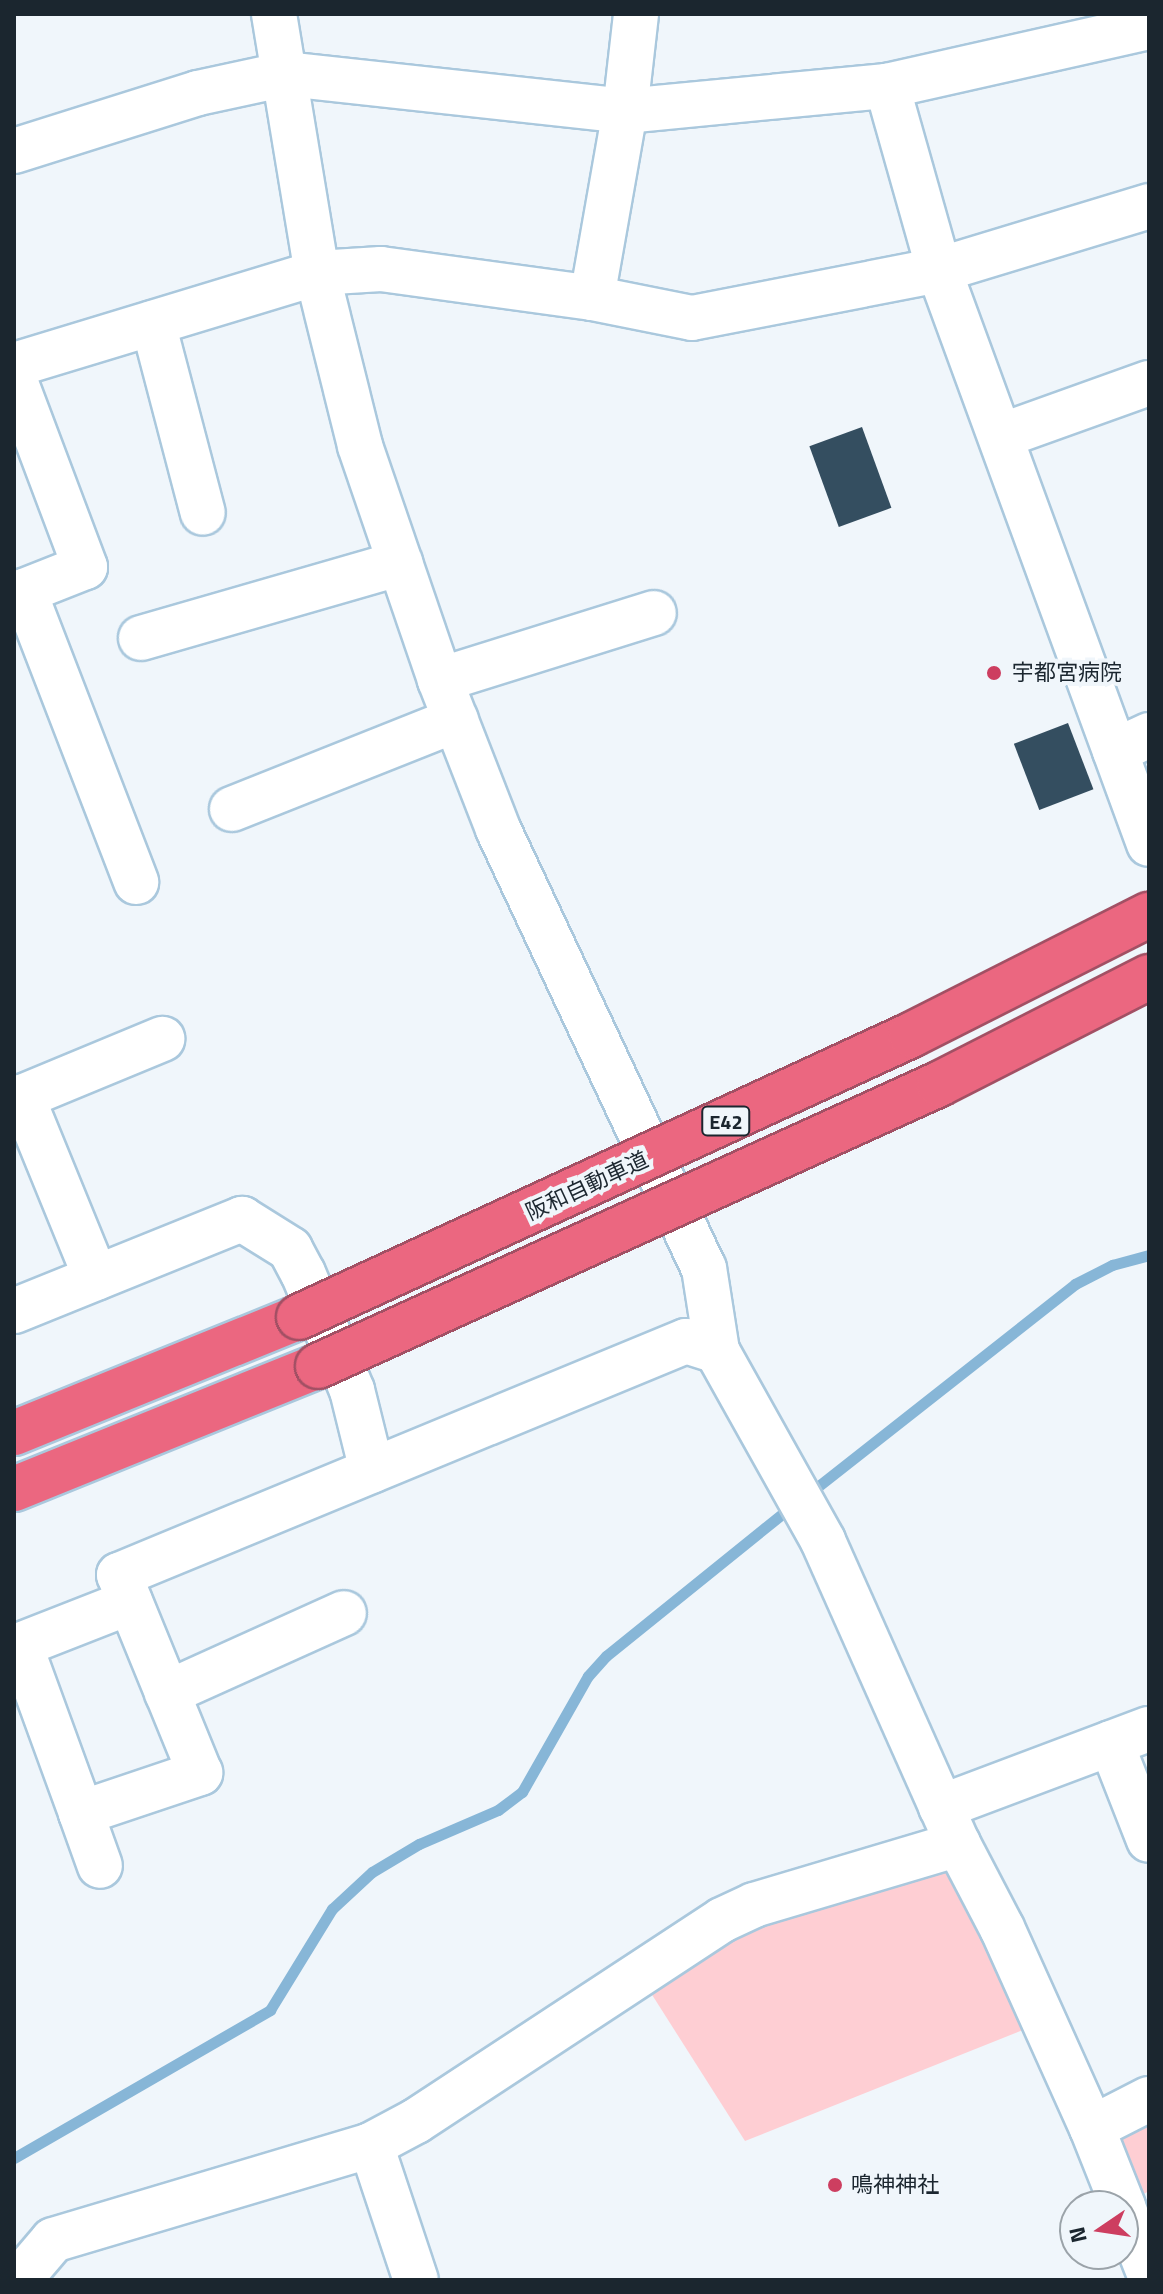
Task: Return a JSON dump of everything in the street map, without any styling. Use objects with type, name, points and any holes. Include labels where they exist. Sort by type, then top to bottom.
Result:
[{"type":"highway","name":"阪和自動車道","points":[[14,1433],[299,1317],[911,1035],[1149,915]]},
{"type":"highway","name":"E42","points":[[14,1489],[318,1366],[939,1084],[1149,977]]},
{"type":"street","points":[[274,14],[317,273],[360,446],[440,680],[498,829],[704,1268],[717,1351],[823,1541],[949,1826],[1002,1928],[1117,2190]]},
{"type":"street","points":[[592,298],[625,111],[636,14]]},
{"type":"street","points":[[14,151],[198,93],[286,74],[625,111],[887,86],[1149,27]]},
{"type":"street","points":[[887,86],[939,270],[1001,436],[1132,743],[1149,844]]},
{"type":"street","points":[[14,365],[317,273],[381,269],[592,298],[692,318],[939,270],[1149,206]]},
{"type":"street","points":[[153,323],[203,513]]},
{"type":"street","points":[[14,378],[85,567],[24,591],[136,882]]},
{"type":"street","points":[[1001,436],[1149,383]]},
{"type":"street","points":[[141,638],[400,563]]},
{"type":"street","points":[[440,680],[654,613]]},
{"type":"street","points":[[232,809],[456,720]]},
{"type":"street","points":[[96,1278],[22,1097],[162,1039]]},
{"type":"street","points":[[14,1311],[242,1219],[290,1249],[352,1390],[372,1471]]},
{"type":"street","points":[[81,1813],[200,1773],[119,1575],[686,1341],[717,1351]]},
{"type":"street","points":[[100,1866],[17,1646],[130,1602]]},
{"type":"street","points":[[167,1693],[344,1613]]},
{"type":"street","points":[[19,2280],[53,2240],[371,2145],[416,2121],[722,1920],[949,1826],[1130,1736],[1149,1840]]},
{"type":"street","points":[[1092,2128],[1149,2099]]},
{"type":"street","points":[[371,2145],[416,2280]]},
{"type":"street","points":[[1139,2247],[1149,2273]]},
{"type":"shaded area","points":[[954,1850],[1038,2024],[745,2141],[642,1979],[735,1919]]},
{"type":"shaded area","points":[[1149,2097],[1149,2191],[1139,2196],[1139,2190],[1124,2190],[1099,2124]]},
{"type":"building","points":[[862,427],[891,508],[839,527],[809,446]]},
{"type":"building","points":[[1068,723],[1093,789],[1039,810],[1014,744]]},
{"type":"waterway","points":[[816,1488],[1075,1284],[1112,1265],[1149,1255]]},
{"type":"waterway","points":[[14,2158],[270,2010],[332,1909],[372,1872],[419,1844],[498,1810],[522,1792],[588,1676],[606,1656],[786,1511]]},
{"type":"place","name":"宇都宮病院","points":[[994,673]]},
{"type":"place","name":"鳴神神社","points":[[835,2185]]}]
